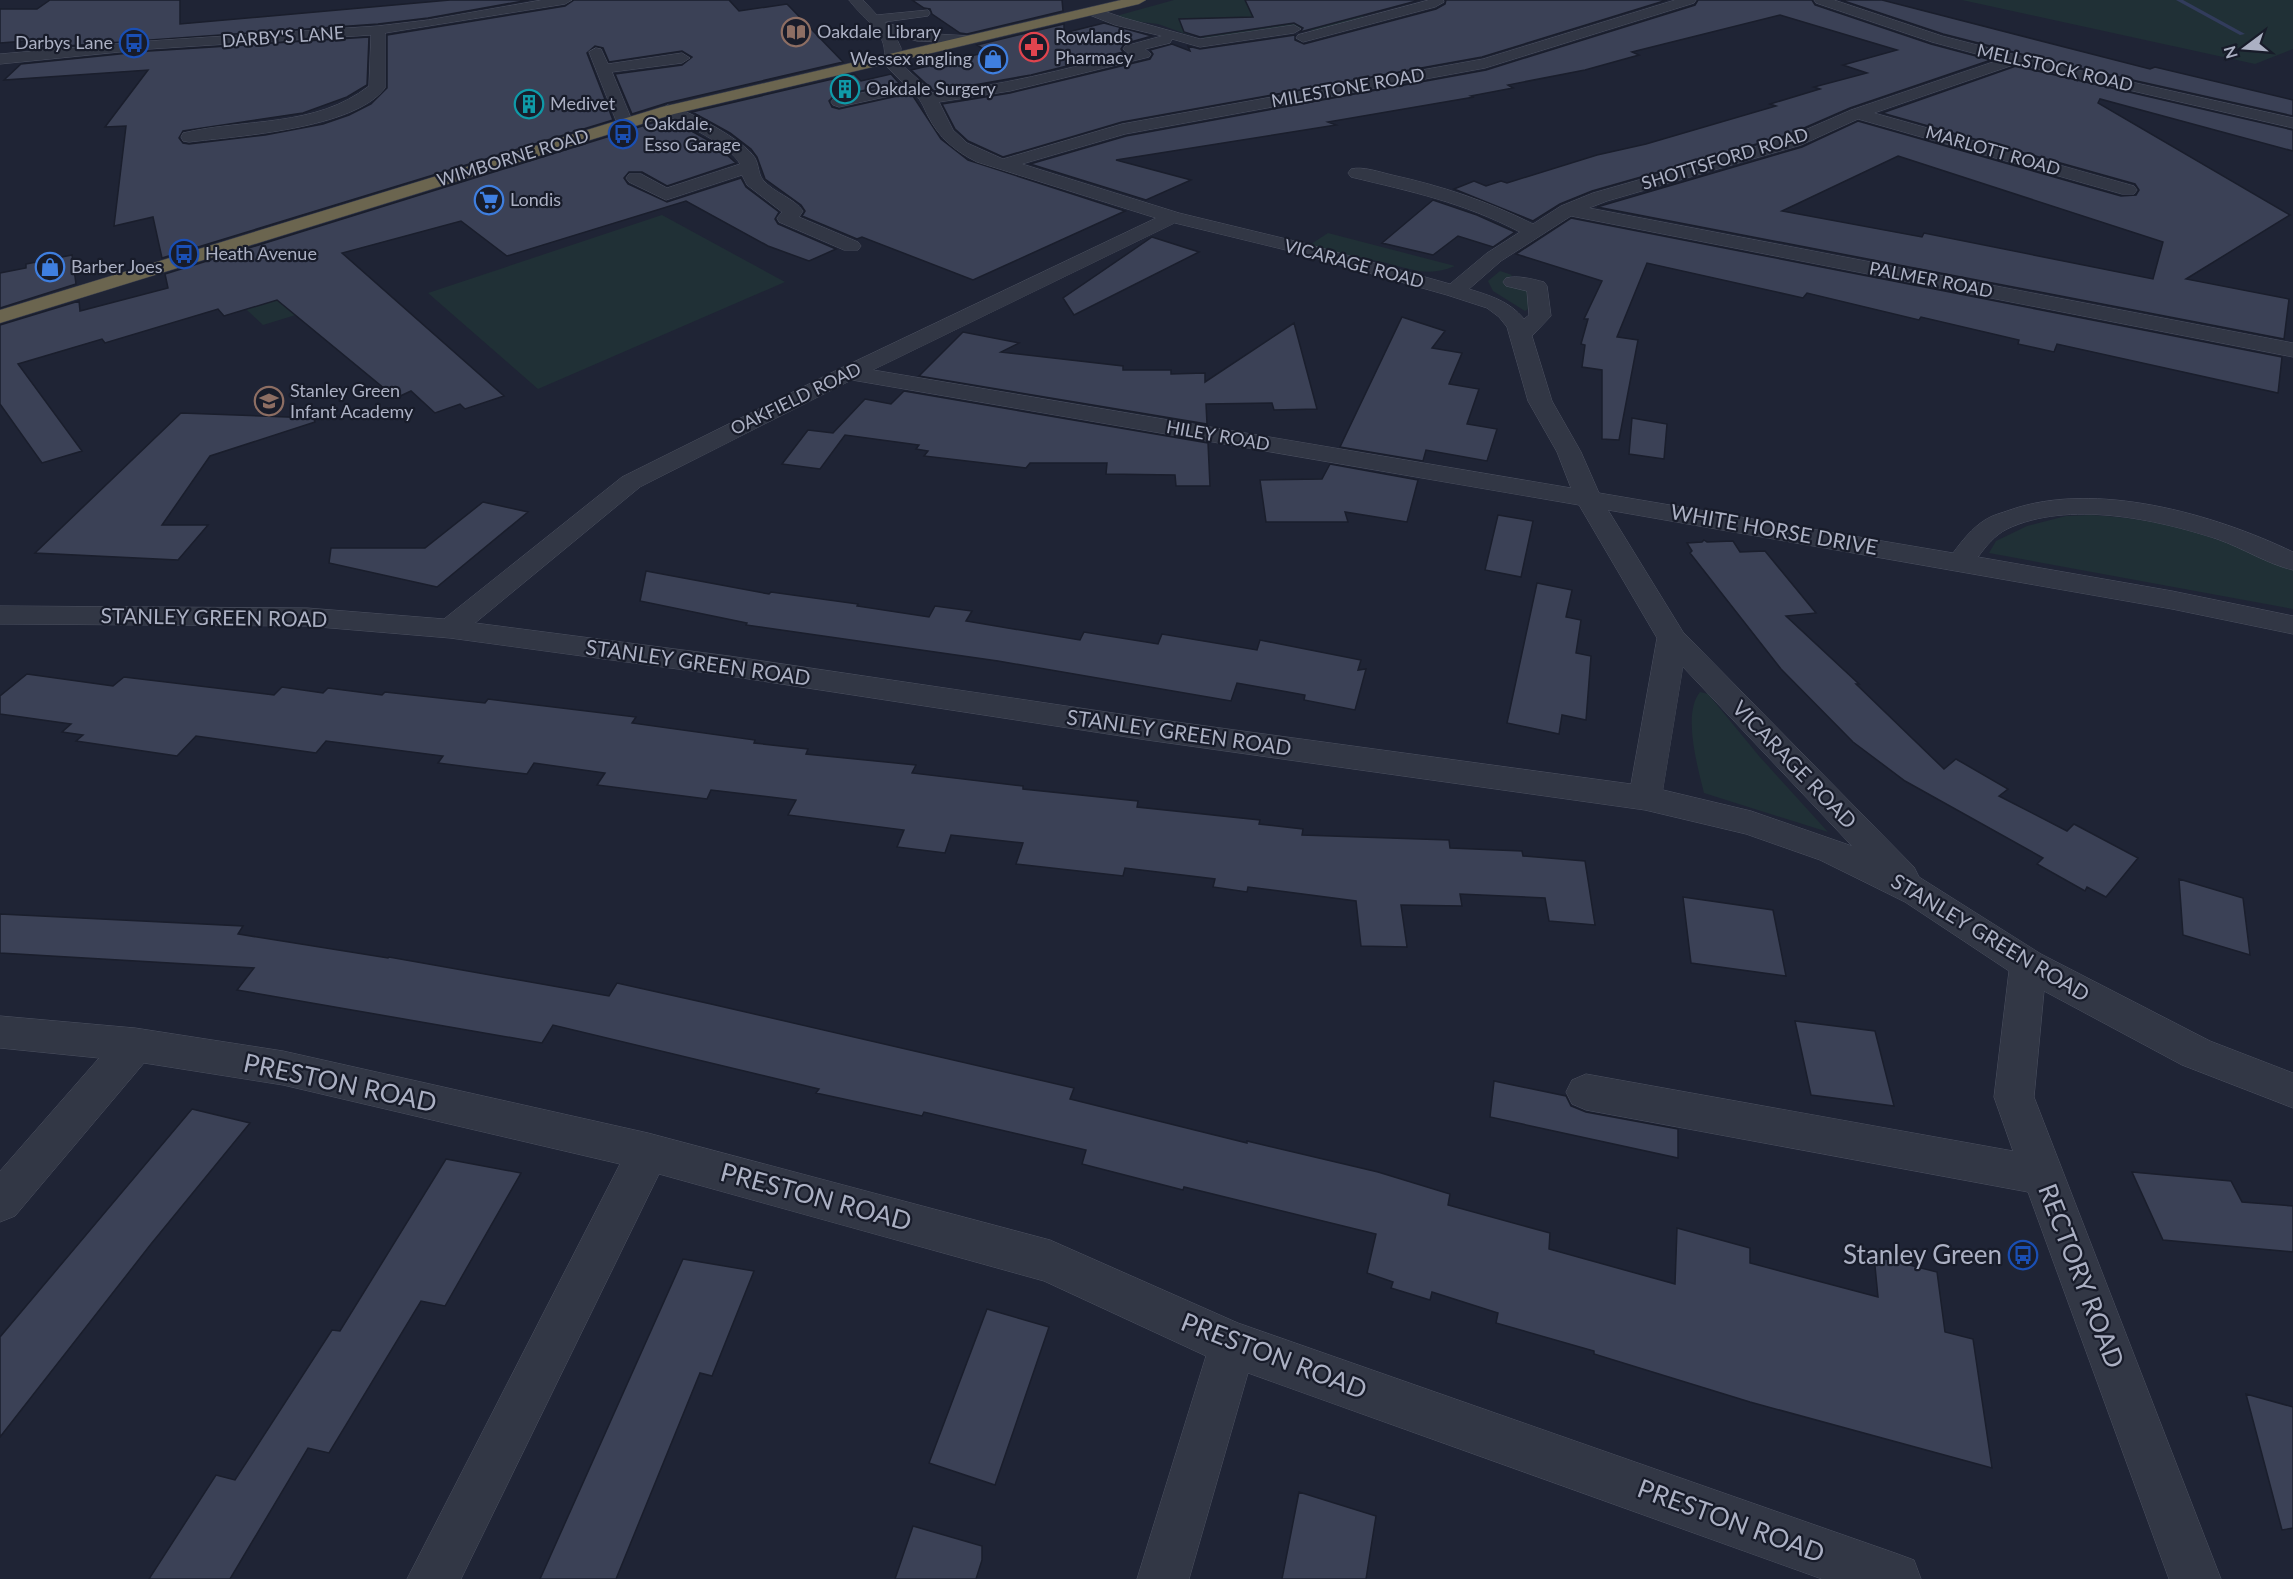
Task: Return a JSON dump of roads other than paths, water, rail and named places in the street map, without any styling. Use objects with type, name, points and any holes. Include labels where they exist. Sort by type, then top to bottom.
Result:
[{"type":"highway","name":"WIMBORNE ROAD","points":[[0,316],[668,110],[1139,0]]},
{"type":"street","name":"DARBY'S LANE","points":[[0,59],[149,45],[378,30],[428,24],[565,0]]},
{"type":"street","points":[[856,0],[878,23],[916,37],[966,39]]},
{"type":"street","points":[[1092,11],[1120,22],[1200,43],[1299,33],[1430,4],[1437,2],[1436,0]]},
{"type":"street","name":"MILESTONE ROAD","points":[[1004,164],[1122,129],[1485,63],[1689,0]]},
{"type":"street","name":"MELLSTOCK ROAD","points":[[1821,0],[1920,34],[2014,60],[2293,123]]},
{"type":"street","points":[[878,23],[923,13]]},
{"type":"street","name":"VICARAGE ROAD","points":[[878,23],[890,38],[894,48],[892,64],[922,92],[946,133],[961,147],[983,159],[1173,217],[1300,248],[1454,291],[1494,304],[1507,312],[1518,326],[1540,401],[1569,453],[1588,498],[1672,638],[1918,892]]},
{"type":"street","points":[[189,137],[306,120],[335,112],[360,101],[377,88],[378,30]]},
{"type":"street","points":[[839,102],[922,92],[963,95],[1144,54],[1130,49],[1165,40]]},
{"type":"street","points":[[596,52],[625,123]]},
{"type":"street","points":[[602,69],[682,58]]},
{"type":"street","name":"SHOTTSFORD ROAD","points":[[1454,291],[1494,257],[1568,210],[1600,197],[1796,141],[1857,113],[2014,60]]},
{"type":"street","points":[[668,110],[706,128],[747,159],[753,181],[777,201],[794,211],[786,218],[851,246]]},
{"type":"street","name":"MARLOTT ROAD","points":[[1857,113],[2128,190]]},
{"type":"street","points":[[634,178],[666,194],[749,167]]},
{"type":"street","points":[[1357,173],[1459,199],[1495,212],[1534,232]]},
{"type":"street","name":"PALMER ROAD","points":[[1568,210],[2293,350]]},
{"type":"street","name":"OAKFIELD ROAD","points":[[450,629],[631,482],[849,373],[1173,217]]},
{"type":"street","points":[[1514,282],[1537,285],[1540,316],[1520,335]]},
{"type":"street","name":"HILEY ROAD","points":[[849,373],[1588,498]]},
{"type":"street","name":"WHITE HORSE DRIVE","points":[[1588,498],[2172,600],[2293,625]]},
{"type":"street","points":[[1960,562],[1988,529],[1999,522],[2050,509],[2086,507],[2133,511],[2189,522],[2241,539],[2293,562]]},
{"type":"street","name":"STANLEY GREEN ROAD","points":[[0,615],[307,618],[450,629],[729,666],[1135,728],[1645,798],[1751,823],[1832,851],[1918,892],[2028,965],[2196,1053],[2293,1091]]},
{"type":"street","points":[[1645,798],[1657,739],[1672,638]]},
{"type":"street","name":"RECTORY ROAD","points":[[2028,965],[2014,1097],[2195,1579]]},
{"type":"street","name":"PRESTON ROAD","points":[[0,1032],[135,1045],[282,1068],[648,1152],[1050,1262],[1233,1344],[1895,1579]]},
{"type":"street","points":[[0,1202],[135,1045]]},
{"type":"street","points":[[1586,1092],[2044,1176]]},
{"type":"street","points":[[433,1579],[648,1152]]},
{"type":"street","points":[[1163,1579],[1233,1344]]},
{"type":"waterway","points":[[2179,0],[2242,34]]},
{"type":"place","name":"Oakdale Library","points":[[796,32]]},
{"type":"place","name":"Darbys Lane","points":[[134,43]]},
{"type":"place","name":"Rowlands Pharmacy","points":[[1034,47]]},
{"type":"place","name":"Wessex angling","points":[[993,59]]},
{"type":"place","name":"Oakdale Surgery","points":[[845,89]]},
{"type":"place","name":"Medivet","points":[[529,104]]},
{"type":"place","name":"Oakdale, Esso Garage","points":[[623,134]]},
{"type":"place","name":"Londis","points":[[489,200]]},
{"type":"place","name":"Heath Avenue","points":[[184,254]]},
{"type":"place","name":"Barber Joes","points":[[50,267]]},
{"type":"place","name":"Stanley Green Infant Academy","points":[[269,401]]},
{"type":"place","name":"Stanley Green","points":[[2023,1255]]}]
